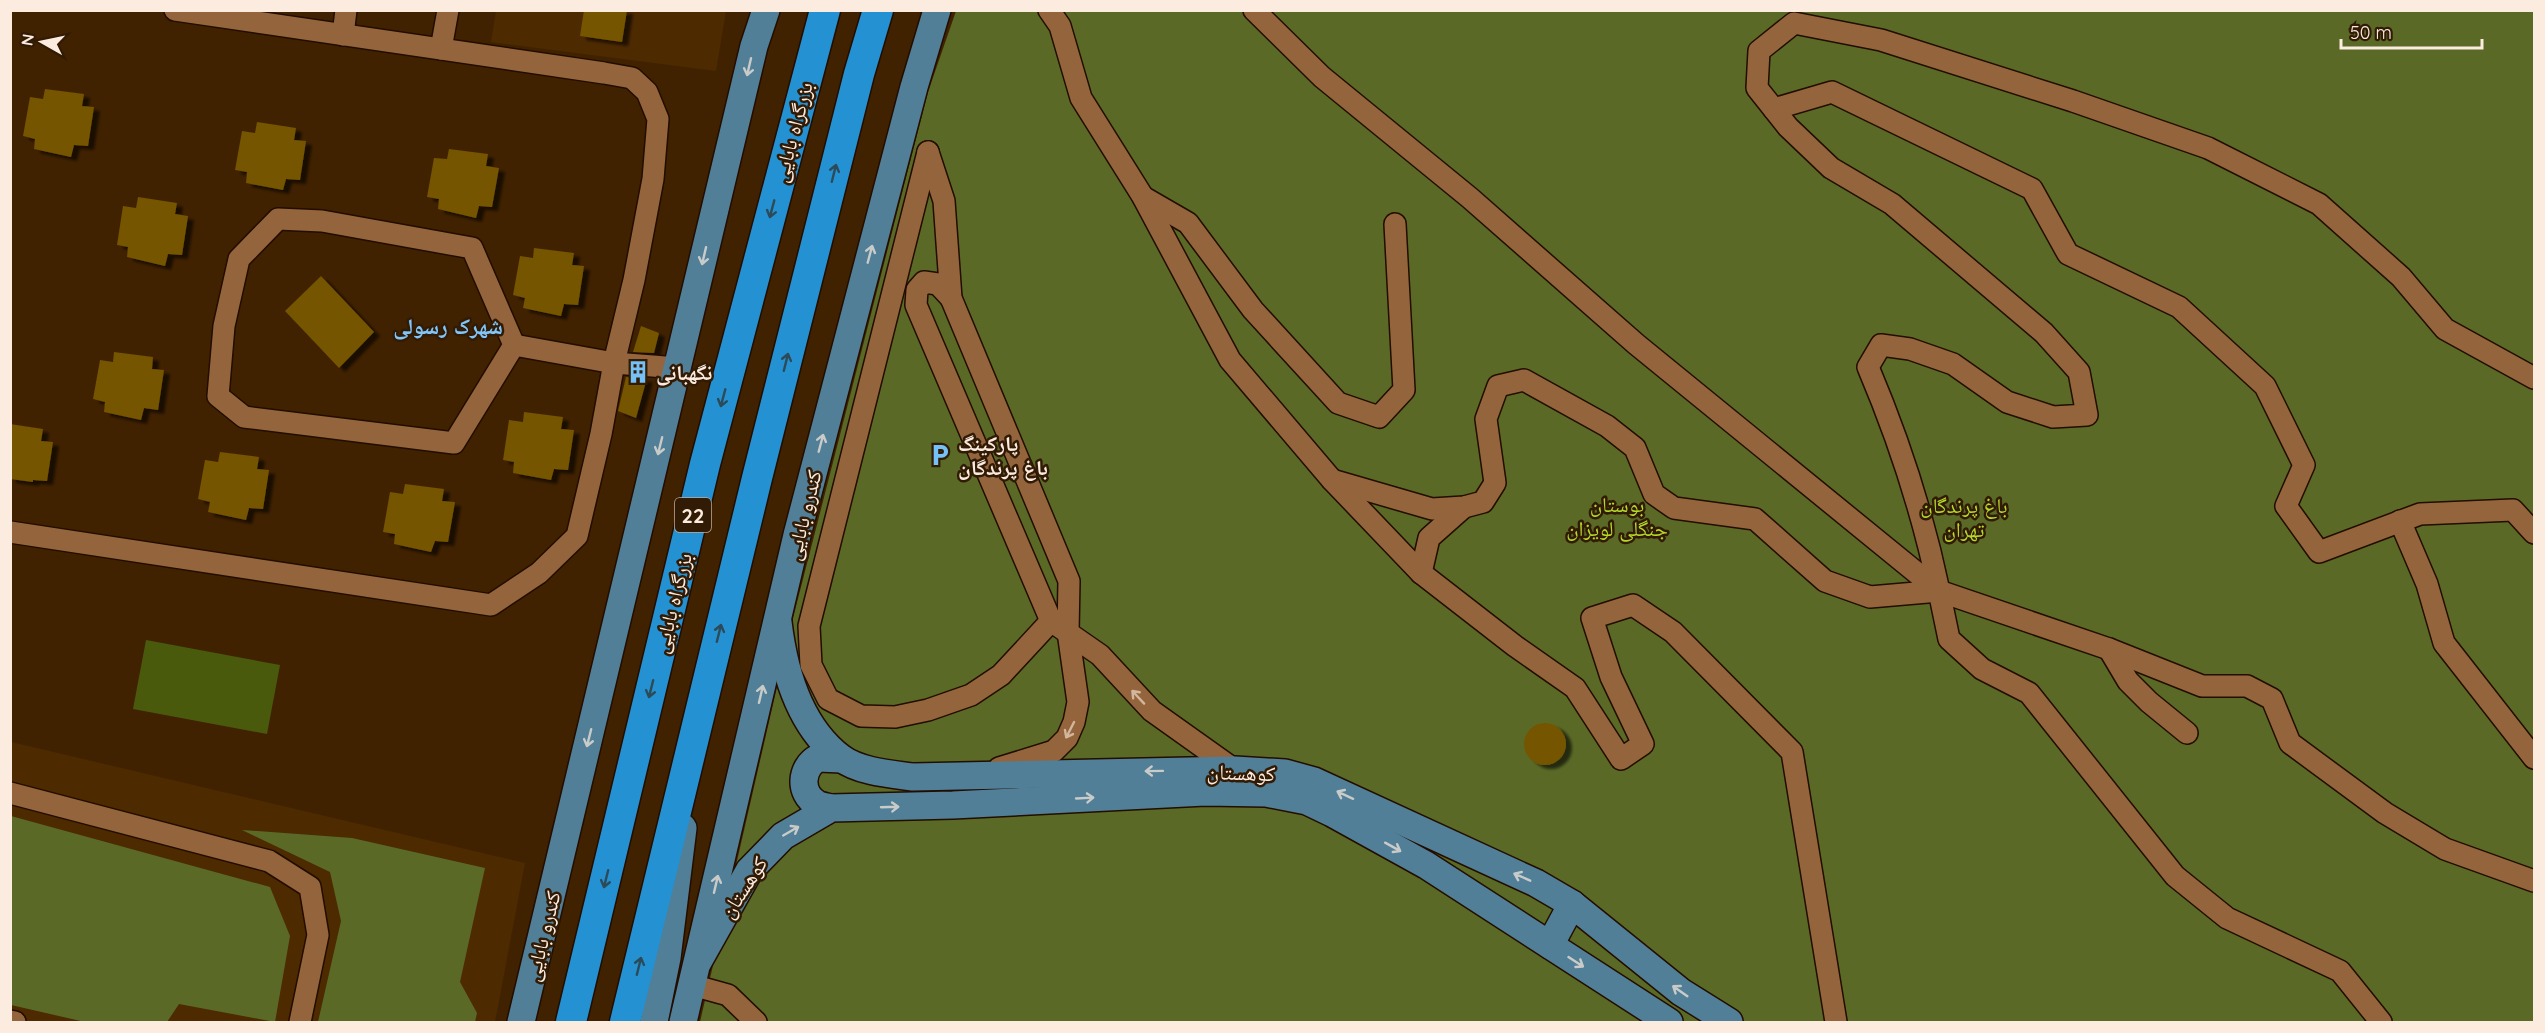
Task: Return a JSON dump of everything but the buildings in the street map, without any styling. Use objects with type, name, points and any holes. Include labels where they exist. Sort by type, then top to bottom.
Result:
[{"type":"highway","name":"بزرگراه بابایی","points":[[571,1023],[705,464],[825,10]]},
{"type":"highway","name":"22","points":[[625,1023],[775,405],[859,74],[878,10]]},
{"type":"main road","name":"کندرو بابایی","points":[[521,1023],[754,46],[766,10]]},
{"type":"main road","name":"کندرو بابایی","points":[[683,1023],[797,535],[914,87],[937,10]]},
{"type":"main road","name":"کوهستان","points":[[778,622],[785,668],[796,699],[816,732],[842,759],[874,771],[913,777],[1235,770],[1285,773],[1314,781],[1536,883],[1572,904],[1681,992],[1729,1023]]},
{"type":"main road","points":[[654,1023],[667,957],[696,728]]},
{"type":"main road","points":[[831,808],[817,804],[811,799],[805,787],[805,774],[807,767],[818,758],[842,759]]},
{"type":"main road","name":"کوهستان","points":[[695,974],[748,871],[783,836],[831,808],[953,805],[1205,792],[1266,793],[1307,801],[1426,866],[1669,1023]]},
{"type":"main road","points":[[1550,945],[1572,904]]},
{"type":"street","points":[[10,532],[491,605],[539,573],[577,536],[634,280],[653,178],[658,119],[647,92],[632,78],[175,10]]},
{"type":"street","points":[[343,35],[346,10]]},
{"type":"street","points":[[441,49],[448,10]]},
{"type":"street","points":[[1048,10],[1060,26],[1081,98],[1143,197],[1230,360],[1332,480],[1421,573],[1515,646],[1575,688],[1621,759],[1643,744],[1611,677],[1592,618],[1634,606],[1673,632],[1792,752],[1836,1023]]},
{"type":"street","points":[[1254,10],[1322,77],[1470,198],[1636,344],[1939,591],[2109,649],[2202,686],[2247,686],[2272,699],[2290,743],[2385,813],[2445,849],[2535,881]]},
{"type":"street","points":[[2381,1023],[2340,971],[2227,918],[2175,876],[2029,693],[1982,669],[1949,639],[1929,543],[1911,481],[1868,367],[1881,345],[1910,349],[1953,364],[2007,402],[2053,417],[2087,415],[2079,372],[2044,333],[1955,255],[1892,204],[1830,168],[1788,127],[1757,88],[1759,51],[1794,23],[1881,40],[2085,105],[2208,148],[2319,204],[2401,277],[2445,329],[2535,378]]},
{"type":"street","points":[[1774,109],[1832,92],[2032,189],[2068,254],[2179,307],[2265,386],[2304,465],[2286,506],[2319,552],[2420,514],[2513,510],[2535,533]]},
{"type":"street","points":[[928,152],[944,201],[951,298],[1069,581],[1060,627],[1001,675],[971,695],[928,710],[895,717],[861,716],[828,699],[811,665],[809,626],[928,152]]},
{"type":"street","points":[[1143,197],[1188,223],[1252,310],[1338,402],[1379,417],[1404,390],[1395,224]]},
{"type":"street","points":[[278,219],[322,221],[472,248],[514,345],[454,443],[244,417],[218,396],[224,326],[239,259],[278,219]]},
{"type":"street","points":[[951,298],[938,284],[924,282],[917,290],[916,305],[1060,627],[1078,702],[1074,722],[1066,738],[1054,750],[1025,761],[969,776]]},
{"type":"street","points":[[514,345],[614,363],[678,368]]},
{"type":"street","points":[[1332,480],[1432,508],[1464,507],[1482,502],[1495,483],[1486,419],[1498,386],[1524,380],[1607,426],[1635,448],[1654,494],[1674,508],[1755,519],[1825,581],[1870,597],[1939,591]]},
{"type":"street","points":[[1421,573],[1429,538],[1464,507]]},
{"type":"street","points":[[2400,521],[2427,584],[2444,643],[2535,758]]},
{"type":"street","points":[[1060,627],[1100,655],[1152,711],[1235,770]]},
{"type":"street","points":[[2109,649],[2128,681],[2149,702],[2187,733]]},
{"type":"street","points":[[10,793],[269,861],[310,887],[318,935],[300,1023]]},
{"type":"street","points":[[695,974],[728,995],[756,1023]]},
{"type":"street","points":[[10,1022],[15,1023]]},
{"type":"shaded area","points":[[496,11],[726,11],[716,71],[491,42]]},
{"type":"shaded area","points":[[11,742],[525,863],[495,1022],[11,1022]]},
{"type":"green space","name":"بوستان جنگلی لویزان","points":[[956,11],[2534,11],[2534,1022],[700,1022],[791,626],[928,92]]},
{"type":"green space","points":[[146,640],[280,665],[267,734],[133,709]]},
{"type":"green space","points":[[11,816],[270,887],[290,936],[275,1022],[179,1004],[167,1022],[85,1022],[11,1005]]},
{"type":"green space","points":[[242,830],[352,838],[485,868],[460,982],[477,1013],[475,1022],[318,1022],[341,921],[330,872]]},
{"type":"place","name":"نگهبانی","points":[[638,372]]},
{"type":"place","name":"پارکینگ باغ پرندگان","points":[[940,455]]},
{"type":"district","name":"شهرک رسولی","points":[[448,326]]},
{"type":"park label","name":"باغ پرندگان تهران","points":[[1964,517]]}]
